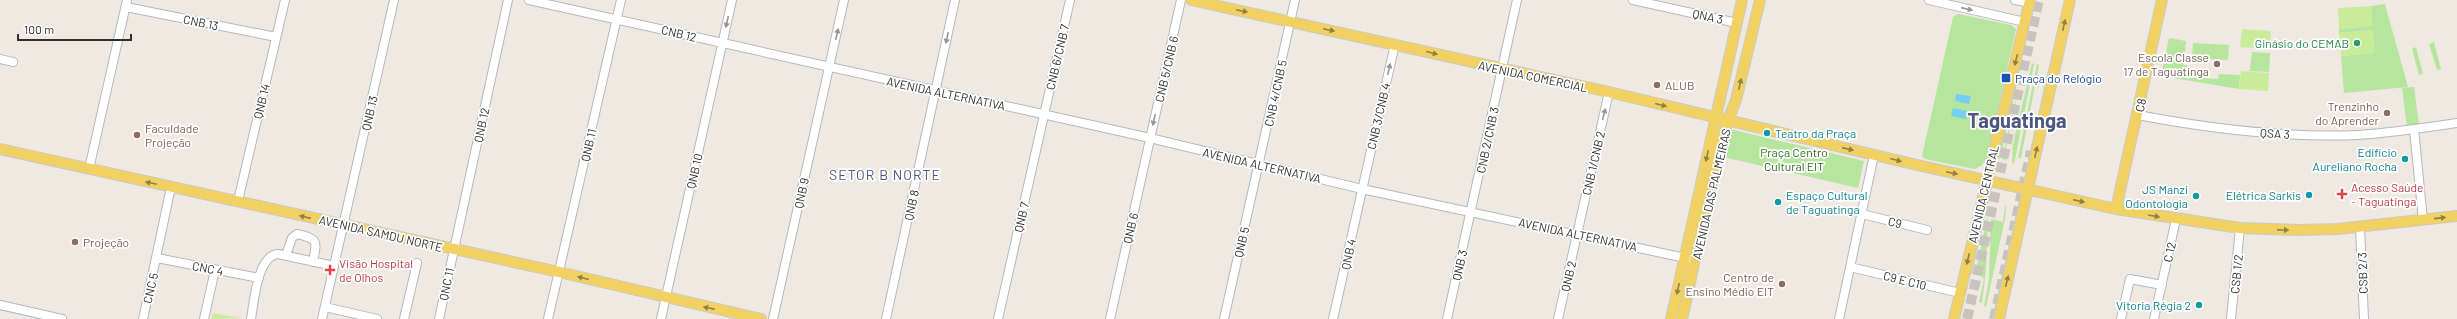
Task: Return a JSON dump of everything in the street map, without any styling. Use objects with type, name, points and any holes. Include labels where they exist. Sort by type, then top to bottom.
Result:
[{"type":"main road","name":"AVENIDA COMERCIAL","points":[[1190,0],[1394,44],[1502,70],[1609,92],[1989,181]]},
{"type":"main road","name":"AVENIDA DAS PALMEIRAS","points":[[1682,319],[1690,259],[1716,118],[1742,0]]},
{"type":"main road","name":"AVENIDA DAS PALMEIRAS","points":[[1671,319],[1690,259],[1722,136],[1728,121],[1748,50],[1760,0]]},
{"type":"main road","points":[[1998,319],[2026,189],[2070,0]]},
{"type":"main road","name":"C8","points":[[2116,209],[2138,115],[2162,0]]},
{"type":"main road","name":"AVENIDA CENTRAL","points":[[1954,319],[1989,181],[2030,2]]},
{"type":"main road","points":[[1732,47],[1739,52],[1748,50]]},
{"type":"main road","name":"AVENIDA SAMDU NORTE","points":[[0,148],[454,250],[559,272],[761,319]]},
{"type":"main road","points":[[1989,181],[2116,209],[2176,220],[2240,228],[2300,230],[2360,227],[2457,216]]},
{"type":"street","name":"QNB 14","points":[[238,201],[285,0]]},
{"type":"street","name":"QNB 13","points":[[322,319],[394,0]]},
{"type":"street","name":"QNB 12","points":[[454,250],[508,0]]},
{"type":"street","name":"CNB 12","points":[[529,0],[829,68]]},
{"type":"street","name":"QNB 11","points":[[548,319],[621,0]]},
{"type":"street","name":"QNB 10","points":[[661,319],[732,0]]},
{"type":"street","name":"QNB 9","points":[[774,319],[844,0]]},
{"type":"street","name":"QNB 8","points":[[886,319],[955,0]]},
{"type":"street","name":"CNB 6/CNB 7","points":[[1043,114],[1070,0]]},
{"type":"street","name":"CNB 5/CNB 6","points":[[1150,138],[1181,0]]},
{"type":"street","name":"CNB 4/CNB 5","points":[[1259,165],[1295,0]]},
{"type":"street","name":"CNB 2/CNB 3","points":[[1472,211],[1517,0]]},
{"type":"street","name":"QNA 3","points":[[1633,0],[1737,23]]},
{"type":"street","points":[[1929,0],[1953,3],[2025,22]]},
{"type":"street","points":[[2015,0],[2030,2]]},
{"type":"street","name":"CNB 13","points":[[126,3],[276,37]]},
{"type":"street","points":[[89,169],[126,3]]},
{"type":"street","name":"CNB 3/CNB 4","points":[[1362,189],[1394,44]]},
{"type":"street","points":[[0,59],[13,62]]},
{"type":"street","name":"AVENIDA ALTERNATIVA","points":[[829,68],[1150,138],[1362,189],[1472,211],[1690,259]]},
{"type":"street","name":"CNB 1/CNB 2","points":[[1578,234],[1609,92]]},
{"type":"street","name":"QNB 7","points":[[998,319],[1043,114]]},
{"type":"street","name":"QSA 3","points":[[2138,115],[2204,128],[2285,134],[2358,135],[2414,129],[2457,122]]},
{"type":"street","points":[[2414,129],[2423,220]]},
{"type":"street","name":"QNB 6","points":[[1110,319],[1150,138]]},
{"type":"street","points":[[1839,319],[1874,155]]},
{"type":"street","name":"QNB 5","points":[[1224,319],[1259,165]]},
{"type":"street","name":"CNC 5","points":[[143,319],[171,187]]},
{"type":"street","name":"QNB 4","points":[[1333,319],[1362,189]]},
{"type":"street","name":"QNB 3","points":[[1447,319],[1472,211]]},
{"type":"street","name":"C9","points":[[1862,214],[1927,230]]},
{"type":"street","name":"C 12","points":[[2154,319],[2176,220]]},
{"type":"street","name":"CSB 2/3","points":[[2360,227],[2364,319]]},
{"type":"street","name":"CSB 1/2","points":[[2231,319],[2240,228]]},
{"type":"street","points":[[282,254],[292,238],[297,234],[313,238],[316,245],[313,262]]},
{"type":"street","name":"QNB 2","points":[[1558,319],[1578,234]]},
{"type":"street","name":"QNC 11","points":[[439,319],[454,250]]},
{"type":"street","points":[[251,319],[259,278],[268,258],[282,254],[334,266]]},
{"type":"street","name":"CNC 4","points":[[157,258],[259,278]]},
{"type":"street","points":[[404,319],[417,263]]},
{"type":"street","name":"C9 E C10","points":[[1850,267],[1960,293]]},
{"type":"street","points":[[204,319],[215,270]]},
{"type":"street","points":[[2121,319],[2130,279],[2162,285]]},
{"type":"street","points":[[0,305],[62,319]]},
{"type":"street","points":[[325,307],[377,319]]},
{"type":"green space","points":[[2385,4],[2408,87],[2344,93],[2341,56],[2374,53],[2373,30],[2339,33],[2339,29],[2372,26],[2371,6]]},
{"type":"green space","points":[[2371,6],[2372,26],[2339,29],[2338,8]]},
{"type":"green space","name":"Praça do Relógio","points":[[1958,14],[2011,25],[2016,29],[1987,157],[1982,165],[1975,169],[1925,159],[1922,156],[1953,17]]},
{"type":"green space","points":[[2242,29],[2271,31],[2270,49],[2240,47]]},
{"type":"green space","name":"Ginásio do CEMAB","points":[[2373,30],[2375,53],[2341,56],[2339,33]]},
{"type":"green space","points":[[2169,38],[2186,41],[2184,65],[2187,65],[2187,77],[2218,79],[2219,74],[2240,75],[2239,89],[2161,76]]},
{"type":"green space","points":[[2434,42],[2441,69],[2437,70],[2429,44]]},
{"type":"green space","points":[[2193,43],[2229,45],[2228,60],[2192,58]]},
{"type":"green space","points":[[2416,47],[2423,74],[2419,75],[2412,49]]},
{"type":"green space","points":[[2252,52],[2270,53],[2269,72],[2250,71]]},
{"type":"green space","points":[[2020,62],[2022,62],[2000,159],[1998,159]]},
{"type":"green space","points":[[2024,63],[2006,148],[2006,160],[2002,159]]},
{"type":"green space","points":[[2032,63],[2034,64],[2014,164],[2012,163],[2013,144]]},
{"type":"green space","points":[[2037,64],[2039,65],[2021,158],[2018,158]]},
{"type":"green space","points":[[2048,70],[2050,70],[2032,161],[2028,160]]},
{"type":"green space","points":[[2241,71],[2269,73],[2268,91],[2239,89]]},
{"type":"green space","points":[[2414,87],[2419,125],[2407,127],[2402,88]]},
{"type":"green space","name":"Praça Centro Cultural EIT","points":[[1729,129],[1864,161],[1858,188],[1723,157]]},
{"type":"green space","points":[[1990,186],[1992,187],[1972,273],[1970,273]]},
{"type":"green space","points":[[2021,193],[2025,194],[1996,310],[1994,309]]},
{"type":"green space","points":[[2005,206],[2005,219],[1986,307],[1984,306],[1989,279],[1991,219],[2003,222]]},
{"type":"green space","points":[[1988,214],[1986,269],[1982,303],[1979,302],[1984,279],[1981,275],[1975,274]]},
{"type":"green space","points":[[213,313],[242,318],[211,319]]},
{"type":"water","points":[[1956,94],[1971,96],[1969,104],[1955,101]]},
{"type":"water","points":[[1953,108],[1967,111],[1966,119],[1951,116]]},
{"type":"tunnel","points":[[1967,319],[2039,0]]},
{"type":"tunnel","points":[[1994,319],[2031,151]]},
{"type":"place","name":"Ginásio do CEMAB","points":[[2357,43]]},
{"type":"place","name":"Escola Classe 17 de Taguatinga","points":[[2217,64]]},
{"type":"place","name":"Praça do Relógio","points":[[2006,78]]},
{"type":"place","name":"ALUB","points":[[1657,85]]},
{"type":"place","name":"Trenzinho do Aprender","points":[[2387,113]]},
{"type":"place","name":"Teatro da Praça","points":[[1767,133]]},
{"type":"place","name":"Faculdade Projeção","points":[[137,135]]},
{"type":"place","name":"Edifício Aureliano Rocha","points":[[2405,159]]},
{"type":"place","name":"Acesso Saúde - Taguatinga","points":[[2342,194]]},
{"type":"place","name":"Elétrica Sarkis","points":[[2309,195]]},
{"type":"place","name":"JS Manzi Odontologia","points":[[2196,196]]},
{"type":"place","name":"Espaço Cultural de Taguatinga","points":[[1778,202]]},
{"type":"place","name":"Projeção","points":[[75,242]]},
{"type":"place","name":"Visão Hospital de Olhos","points":[[330,270]]},
{"type":"place","name":"Centro de Ensino Médio EIT","points":[[1782,284]]},
{"type":"place","name":"Vitoria Régia 2","points":[[2199,305]]},
{"type":"district","name":"Taguatinga","points":[[2017,120]]},
{"type":"district","name":"SETOR B NORTE","points":[[885,174]]}]
